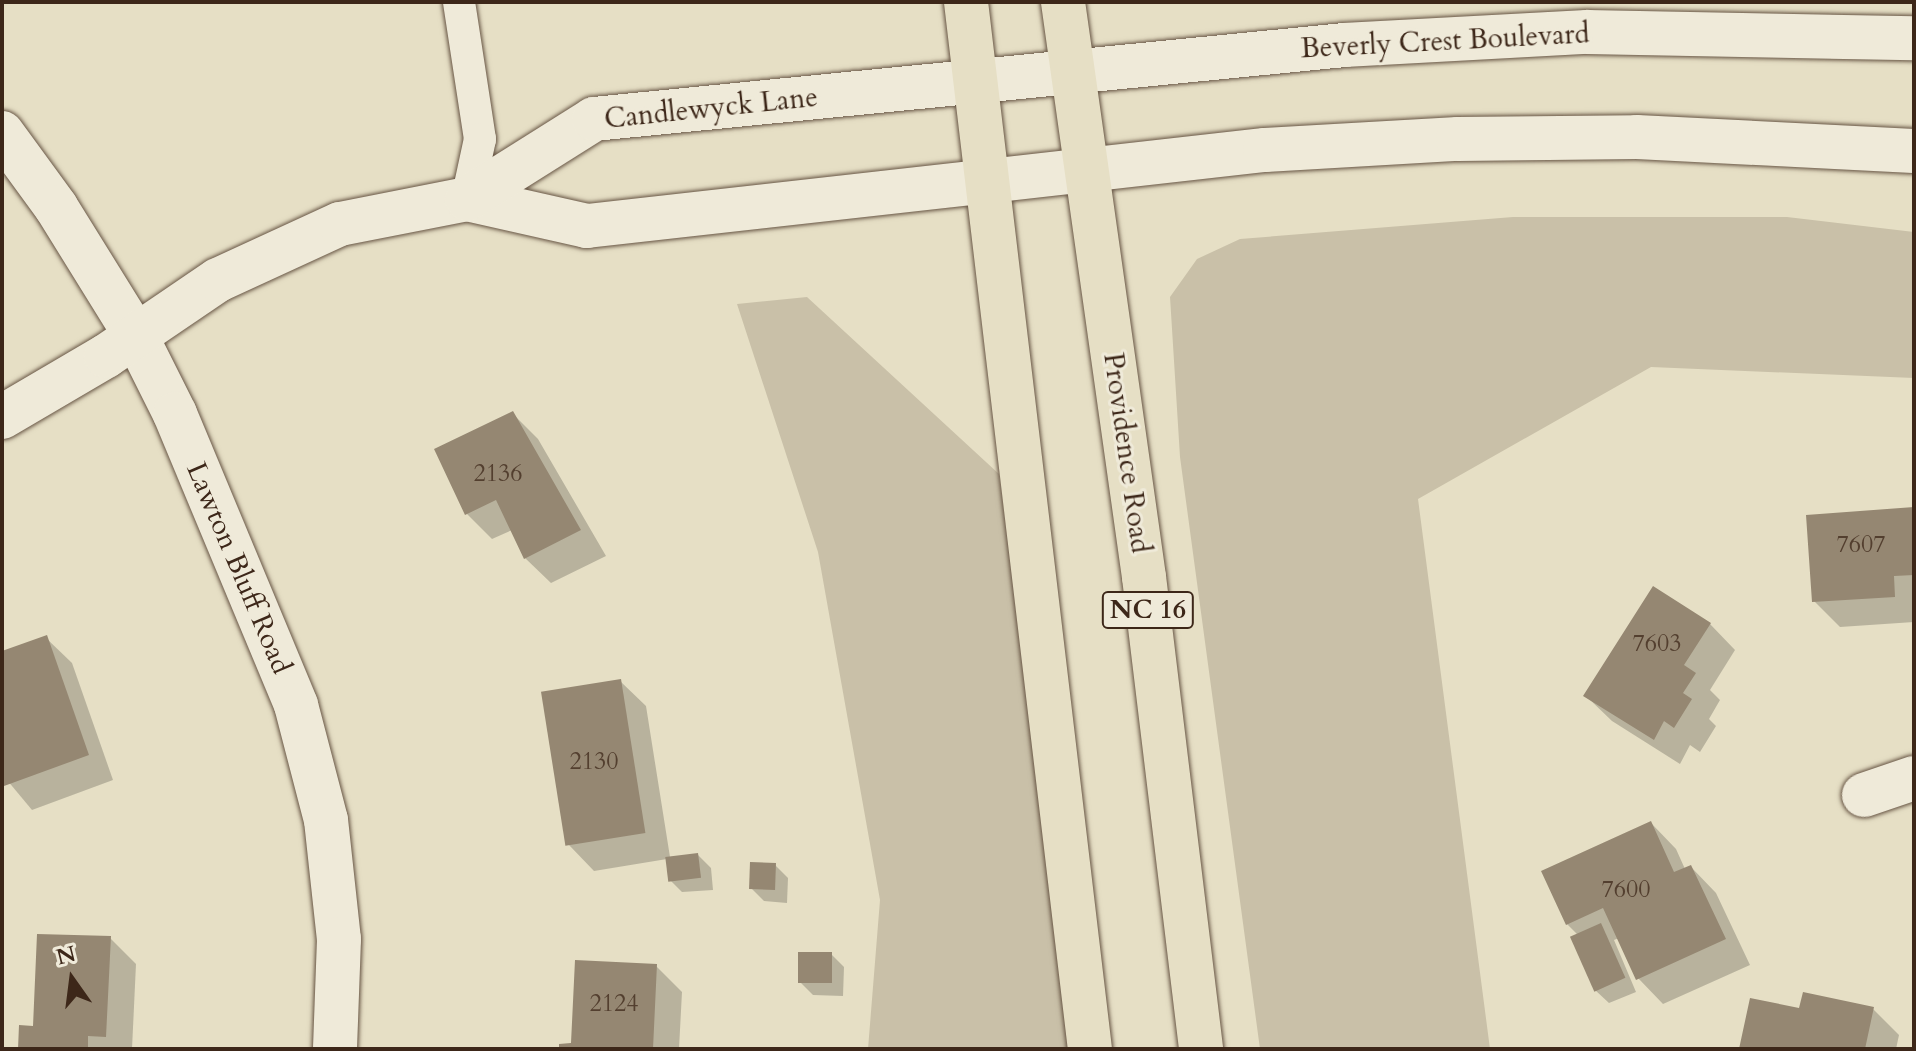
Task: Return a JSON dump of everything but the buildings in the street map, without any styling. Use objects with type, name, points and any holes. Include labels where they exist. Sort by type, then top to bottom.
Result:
[{"type":"main road","points":[[966,2],[991,184],[1090,1049]]},
{"type":"main road","name":"Providence Road","points":[[1063,2],[1144,577],[1201,1049]]},
{"type":"street","name":"Beverly Crest Boulevard","points":[[976,77],[1344,45],[1587,32],[1914,38]]},
{"type":"street","name":"Candlewyck Lane","points":[[2,417],[136,336],[218,280],[340,224],[467,199],[594,119],[976,77]]},
{"type":"street","name":"Lawton Bluff Road","points":[[2,133],[56,207],[136,336],[175,414],[296,705],[326,820],[339,939],[335,1049]]},
{"type":"street","points":[[991,184],[1265,150],[1458,139],[1637,137],[1914,151]]},
{"type":"street","name":"Candlewyck Lane","points":[[467,199],[587,226],[991,184]]},
{"type":"street","points":[[1864,795],[1914,778]]},
{"type":"lane","points":[[459,2],[480,139],[467,199]]},
{"type":"shaded area","points":[[1513,217],[1787,217],[1914,232],[1914,378],[1651,367],[1418,499],[1490,1049],[1260,1049],[1180,457],[1170,297],[1197,259],[1240,239]]},
{"type":"shaded area","points":[[807,297],[999,474],[1073,1049],[868,1049],[880,900],[818,552],[737,304]]}]
